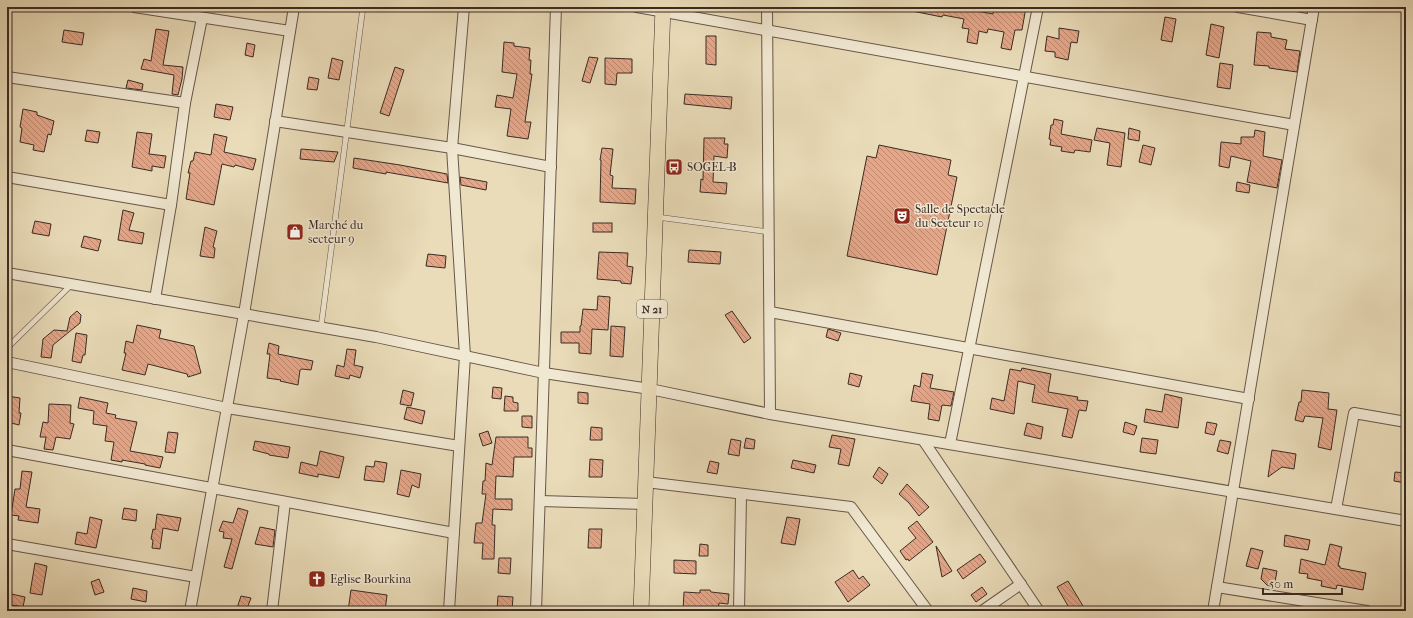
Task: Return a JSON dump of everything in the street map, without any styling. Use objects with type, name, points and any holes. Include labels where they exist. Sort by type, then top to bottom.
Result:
[{"type":"main road","name":"N 21","points":[[641,611],[663,9]]},
{"type":"street","points":[[134,7],[290,31]]},
{"type":"street","points":[[190,611],[244,314],[294,7]]},
{"type":"street","points":[[448,611],[465,356],[452,148],[464,7]]},
{"type":"street","points":[[536,611],[552,167],[556,7]]},
{"type":"street","points":[[637,7],[663,9],[767,30],[1294,125]]},
{"type":"street","points":[[767,7],[770,414]]},
{"type":"street","points":[[950,444],[1038,7]]},
{"type":"street","points":[[1238,7],[1312,20]]},
{"type":"street","points":[[1213,611],[1314,7]]},
{"type":"street","points":[[155,299],[171,206],[185,103],[202,18]]},
{"type":"street","points":[[7,77],[185,103]]},
{"type":"street","points":[[275,121],[452,148],[552,167]]},
{"type":"street","points":[[7,176],[171,206]]},
{"type":"street","points":[[7,273],[376,337],[544,373],[650,389],[770,414],[1406,521]]},
{"type":"street","points":[[770,312],[1249,399]]},
{"type":"street","points":[[7,362],[227,408],[459,446]]},
{"type":"street","points":[[1336,509],[1354,413],[1406,422]]},
{"type":"street","points":[[923,440],[1039,611]]},
{"type":"street","points":[[7,450],[454,533]]},
{"type":"street","points":[[646,482],[741,495],[851,507],[928,611]]},
{"type":"street","points":[[739,611],[741,495]]},
{"type":"street","points":[[540,501],[645,504]]},
{"type":"street","points":[[272,611],[285,502]]},
{"type":"street","points":[[7,544],[196,577]]},
{"type":"street","points":[[982,611],[1021,584]]},
{"type":"street","points":[[1217,587],[1367,611]]},
{"type":"lane","points":[[321,327],[362,7]]},
{"type":"lane","points":[[656,217],[769,232]]},
{"type":"lane","points":[[7,348],[71,284]]},
{"type":"building","points":[[913,7],[955,7],[993,14],[994,7],[1026,7],[1022,30],[1015,30],[1011,50],[1001,48],[1004,32],[988,29],[987,33],[979,31],[977,44],[967,42],[969,29],[962,28],[964,19],[943,15],[942,17],[912,11]]},
{"type":"building","points":[[1165,17],[1176,19],[1172,42],[1161,40]]},
{"type":"building","points":[[1211,24],[1224,27],[1219,58],[1206,55]]},
{"type":"building","points":[[1059,28],[1079,31],[1077,43],[1071,42],[1068,60],[1055,57],[1055,52],[1045,51],[1047,36],[1059,39]]},
{"type":"building","points":[[156,29],[169,31],[163,65],[183,67],[178,95],[172,94],[174,75],[141,69],[144,59],[151,61]]},
{"type":"building","points":[[64,30],[84,33],[82,45],[62,42]]},
{"type":"building","points":[[1257,32],[1271,33],[1271,37],[1287,40],[1285,49],[1300,51],[1297,72],[1269,68],[1269,66],[1254,65]]},
{"type":"building","points":[[706,36],[716,36],[716,65],[706,64]]},
{"type":"building","points":[[504,42],[514,43],[514,46],[530,48],[530,74],[532,74],[525,122],[531,122],[528,139],[507,136],[511,109],[495,107],[497,95],[513,98],[517,74],[502,72]]},
{"type":"building","points":[[247,43],[255,45],[253,57],[245,55]]},
{"type":"building","points":[[589,57],[598,58],[590,83],[582,81]]},
{"type":"building","points":[[332,58],[343,61],[339,80],[328,78]]},
{"type":"building","points":[[605,58],[632,59],[632,73],[617,73],[616,85],[605,84]]},
{"type":"building","points":[[1220,63],[1233,65],[1230,89],[1217,87]]},
{"type":"building","points":[[395,67],[404,70],[389,116],[380,113]]},
{"type":"building","points":[[309,77],[319,79],[317,90],[307,89]]},
{"type":"building","points":[[128,80],[143,84],[142,90],[126,88]]},
{"type":"building","points":[[685,94],[732,97],[731,109],[684,104]]},
{"type":"building","points":[[216,104],[233,107],[230,120],[214,117]]},
{"type":"building","points":[[23,109],[37,112],[37,115],[54,121],[51,135],[48,134],[44,152],[33,150],[34,145],[20,142],[22,128],[20,127]]},
{"type":"building","points":[[1054,119],[1063,121],[1061,134],[1092,140],[1090,152],[1075,150],[1074,153],[1061,151],[1062,147],[1050,145],[1051,140],[1049,139],[1051,125],[1053,125]]},
{"type":"building","points":[[1097,128],[1125,133],[1121,167],[1107,165],[1110,143],[1094,140]]},
{"type":"building","points":[[1129,128],[1140,131],[1139,141],[1128,139]]},
{"type":"building","points":[[87,130],[100,132],[98,143],[85,141]]},
{"type":"building","points":[[1255,130],[1265,132],[1263,156],[1282,160],[1277,188],[1247,182],[1251,161],[1231,156],[1229,168],[1219,166],[1221,142],[1241,144],[1241,137],[1254,137]]},
{"type":"building","points":[[137,132],[152,134],[149,154],[166,156],[164,168],[152,166],[152,171],[132,167]]},
{"type":"building","points":[[214,134],[227,137],[224,152],[256,159],[253,170],[235,165],[234,167],[222,164],[214,205],[186,199],[190,173],[188,173],[191,161],[193,161],[195,152],[211,155]]},
{"type":"building","points":[[704,138],[725,138],[724,144],[728,144],[727,158],[714,156],[713,182],[727,183],[726,194],[700,192],[701,179],[703,180]]},
{"type":"building","name":"Salle de Spectacle du Secteur 10","points":[[879,145],[951,160],[948,175],[957,177],[937,275],[847,256],[867,156],[876,158]]},
{"type":"building","points":[[1143,145],[1155,148],[1151,165],[1139,162]]},
{"type":"building","points":[[602,148],[613,149],[610,175],[613,176],[612,188],[636,189],[635,204],[600,202],[600,160]]},
{"type":"building","points":[[301,149],[338,152],[334,162],[300,159]]},
{"type":"building","points":[[354,158],[447,174],[448,183],[353,168]]},
{"type":"building","points":[[460,177],[487,182],[486,190],[461,185]]},
{"type":"building","points":[[1237,182],[1250,185],[1249,193],[1236,191]]},
{"type":"building","points":[[123,210],[134,213],[129,230],[144,233],[142,244],[118,240]]},
{"type":"building","points":[[35,221],[51,224],[49,236],[32,233]]},
{"type":"building","points":[[593,223],[612,223],[612,232],[593,232]]},
{"type":"building","points":[[205,227],[217,231],[213,247],[215,248],[214,258],[200,256]]},
{"type":"building","points":[[84,236],[101,240],[98,251],[81,247]]},
{"type":"building","points":[[689,250],[721,252],[720,264],[688,262]]},
{"type":"building","points":[[599,252],[628,253],[627,266],[633,267],[631,284],[621,283],[621,281],[597,279]]},
{"type":"building","points":[[428,254],[446,256],[445,268],[426,266]]},
{"type":"building","points":[[598,296],[610,297],[608,330],[592,329],[591,354],[579,353],[579,343],[561,343],[561,332],[580,332],[583,309],[597,310]]},
{"type":"building","points":[[77,311],[81,315],[80,323],[53,345],[51,358],[41,357],[43,339],[54,330],[67,331],[70,317]]},
{"type":"building","points":[[732,311],[751,338],[744,343],[725,315]]},
{"type":"building","points":[[137,325],[161,330],[159,338],[194,346],[201,373],[188,377],[187,374],[148,364],[145,375],[122,370],[126,353],[124,353],[126,341],[133,343]]},
{"type":"building","points":[[611,326],[625,327],[623,357],[610,356]]},
{"type":"building","points":[[828,329],[841,333],[838,341],[826,337]]},
{"type":"building","points":[[76,333],[87,335],[85,355],[83,355],[81,363],[72,361]]},
{"type":"building","points":[[269,343],[279,346],[278,354],[313,361],[311,370],[300,370],[298,385],[267,378],[270,354],[267,354]]},
{"type":"building","points":[[347,349],[356,350],[354,365],[363,367],[360,378],[350,375],[349,379],[335,376],[337,365],[344,367]]},
{"type":"building","points":[[1022,368],[1051,374],[1048,392],[1078,397],[1077,400],[1088,401],[1086,411],[1079,410],[1072,438],[1062,436],[1068,409],[1032,402],[1035,385],[1018,381],[1014,414],[990,409],[992,398],[1004,401],[1010,369],[1021,371]]},
{"type":"building","points":[[850,373],[862,376],[859,387],[848,384]]},
{"type":"building","points":[[922,373],[933,375],[930,388],[954,392],[951,406],[942,405],[939,421],[928,419],[930,404],[911,401],[914,385],[920,387]]},
{"type":"building","points":[[493,387],[502,388],[501,399],[492,398]]},
{"type":"building","points":[[403,390],[414,393],[411,406],[400,404]]},
{"type":"building","points":[[1302,390],[1329,393],[1328,409],[1337,410],[1331,450],[1318,447],[1323,418],[1305,416],[1303,422],[1295,420],[1299,402],[1301,402]]},
{"type":"building","points":[[578,392],[588,393],[588,404],[578,403]]},
{"type":"building","points":[[1165,394],[1182,398],[1178,428],[1144,422],[1146,409],[1162,412]]},
{"type":"building","points":[[7,396],[20,398],[19,413],[21,413],[19,425],[7,422]]},
{"type":"building","points":[[505,396],[513,397],[513,402],[518,403],[518,411],[504,411]]},
{"type":"building","points":[[80,397],[108,403],[106,413],[116,415],[115,418],[137,422],[130,451],[163,457],[160,468],[122,460],[122,462],[111,460],[114,442],[105,441],[107,426],[93,424],[94,411],[78,408]]},
{"type":"building","points":[[49,404],[71,405],[70,423],[74,424],[70,439],[56,437],[53,450],[44,449],[46,437],[40,437],[43,422],[48,423]]},
{"type":"building","points":[[407,407],[425,411],[422,424],[404,419]]},
{"type":"building","points":[[522,416],[532,416],[532,428],[522,427]]},
{"type":"building","points":[[1125,422],[1137,426],[1134,435],[1123,432]]},
{"type":"building","points":[[1207,422],[1217,424],[1214,435],[1205,433]]},
{"type":"building","points":[[1027,423],[1043,427],[1041,439],[1024,435]]},
{"type":"building","points":[[591,427],[602,428],[602,440],[590,440]]},
{"type":"building","points":[[488,431],[492,443],[483,446],[479,434]]},
{"type":"building","points":[[168,432],[178,433],[175,453],[165,452]]},
{"type":"building","points":[[832,435],[855,439],[849,466],[838,464],[841,449],[829,447]]},
{"type":"building","points":[[496,437],[528,437],[528,448],[532,448],[532,457],[514,457],[513,477],[496,476],[495,499],[512,499],[512,510],[493,509],[492,525],[495,525],[494,559],[482,559],[483,543],[474,543],[476,523],[482,523],[486,494],[482,494],[483,481],[485,481],[486,463],[492,465]]},
{"type":"building","points":[[746,438],[755,440],[754,449],[744,448]]},
{"type":"building","points":[[1142,438],[1158,440],[1156,454],[1140,452]]},
{"type":"building","points":[[731,439],[741,441],[739,456],[728,454]]},
{"type":"building","points":[[1220,440],[1231,442],[1228,454],[1217,451]]},
{"type":"building","points":[[255,441],[290,447],[288,458],[269,455],[253,450]]},
{"type":"building","points":[[1272,450],[1296,454],[1294,469],[1282,467],[1268,477]]},
{"type":"building","points":[[320,451],[344,457],[339,478],[318,474],[318,477],[299,473],[301,462],[317,466]]},
{"type":"building","points":[[590,459],[603,460],[602,477],[589,477]]},
{"type":"building","points":[[793,460],[816,465],[814,473],[791,468]]},
{"type":"building","points":[[375,461],[387,463],[384,482],[364,480],[366,466],[374,467]]},
{"type":"building","points":[[710,461],[719,463],[717,474],[707,472]]},
{"type":"building","points":[[879,467],[888,474],[882,484],[873,477]]},
{"type":"building","points":[[401,470],[421,474],[419,488],[412,485],[409,497],[397,494]]},
{"type":"building","points":[[22,471],[32,472],[26,507],[40,509],[38,523],[18,520],[19,516],[11,515],[15,489],[20,489]]},
{"type":"building","points":[[1395,472],[1406,473],[1406,483],[1394,481]]},
{"type":"building","points":[[907,484],[929,507],[919,516],[909,503],[899,494]]},
{"type":"building","points":[[124,508],[137,510],[136,521],[122,519]]},
{"type":"building","points":[[238,508],[248,511],[232,569],[224,567],[232,539],[223,538],[224,532],[219,531],[223,521],[233,523]]},
{"type":"building","points":[[157,514],[181,518],[178,531],[163,528],[160,549],[152,548],[153,540],[151,539],[153,529],[155,530]]},
{"type":"building","points":[[90,517],[102,520],[96,548],[75,544],[77,532],[87,534]]},
{"type":"building","points":[[787,517],[800,519],[795,545],[781,543]]},
{"type":"building","points":[[917,521],[933,542],[909,561],[908,559],[906,560],[900,551],[916,538],[908,528]]},
{"type":"building","points":[[260,527],[275,530],[273,547],[255,544]]},
{"type":"building","points":[[589,529],[602,529],[601,548],[588,548]]},
{"type":"building","points":[[1285,535],[1310,540],[1308,550],[1284,546]]},
{"type":"building","points":[[700,544],[708,545],[708,556],[699,556]]},
{"type":"building","points":[[1330,544],[1342,547],[1338,566],[1340,566],[1340,568],[1366,573],[1363,590],[1337,585],[1336,589],[1321,586],[1322,581],[1307,578],[1308,574],[1299,573],[1301,559],[1325,565]]},
{"type":"building","points":[[936,546],[952,571],[942,577]]},
{"type":"building","points":[[1251,548],[1263,551],[1258,569],[1246,566]]},
{"type":"building","points":[[980,554],[986,562],[963,579],[957,570]]},
{"type":"building","points":[[499,558],[511,558],[510,574],[498,573]]},
{"type":"building","points":[[674,560],[696,561],[696,574],[674,573]]},
{"type":"building","points":[[35,563],[47,566],[42,595],[30,593]]},
{"type":"building","points":[[1263,568],[1277,571],[1274,587],[1267,585],[1261,579]]},
{"type":"building","points":[[853,570],[859,579],[863,576],[870,585],[848,602],[835,582]]},
{"type":"building","points":[[99,579],[104,592],[95,595],[91,582]]},
{"type":"building","points":[[1068,581],[1086,611],[1071,611],[1057,587]]},
{"type":"building","points":[[982,587],[987,594],[976,602],[971,595]]},
{"type":"building","points":[[133,588],[147,591],[146,602],[131,599]]},
{"type":"building","points":[[351,590],[387,595],[385,611],[348,611]]},
{"type":"building","points":[[700,590],[710,590],[711,592],[729,594],[728,604],[719,603],[718,611],[683,611],[684,592],[700,593]]},
{"type":"building","points":[[7,593],[25,597],[23,607],[7,604]]},
{"type":"building","points":[[241,596],[251,598],[246,611],[236,611]]},
{"type":"building","points":[[498,596],[513,597],[512,610],[497,609]]},
{"type":"place","name":"SOGEL-B","points":[[674,167]]},
{"type":"place","name":"Salle de Spectacle du Secteur 10","points":[[902,216]]},
{"type":"place","name":"Marché du secteur 9","points":[[295,232]]},
{"type":"place","name":"Eglise Bourkina","points":[[317,579]]}]
